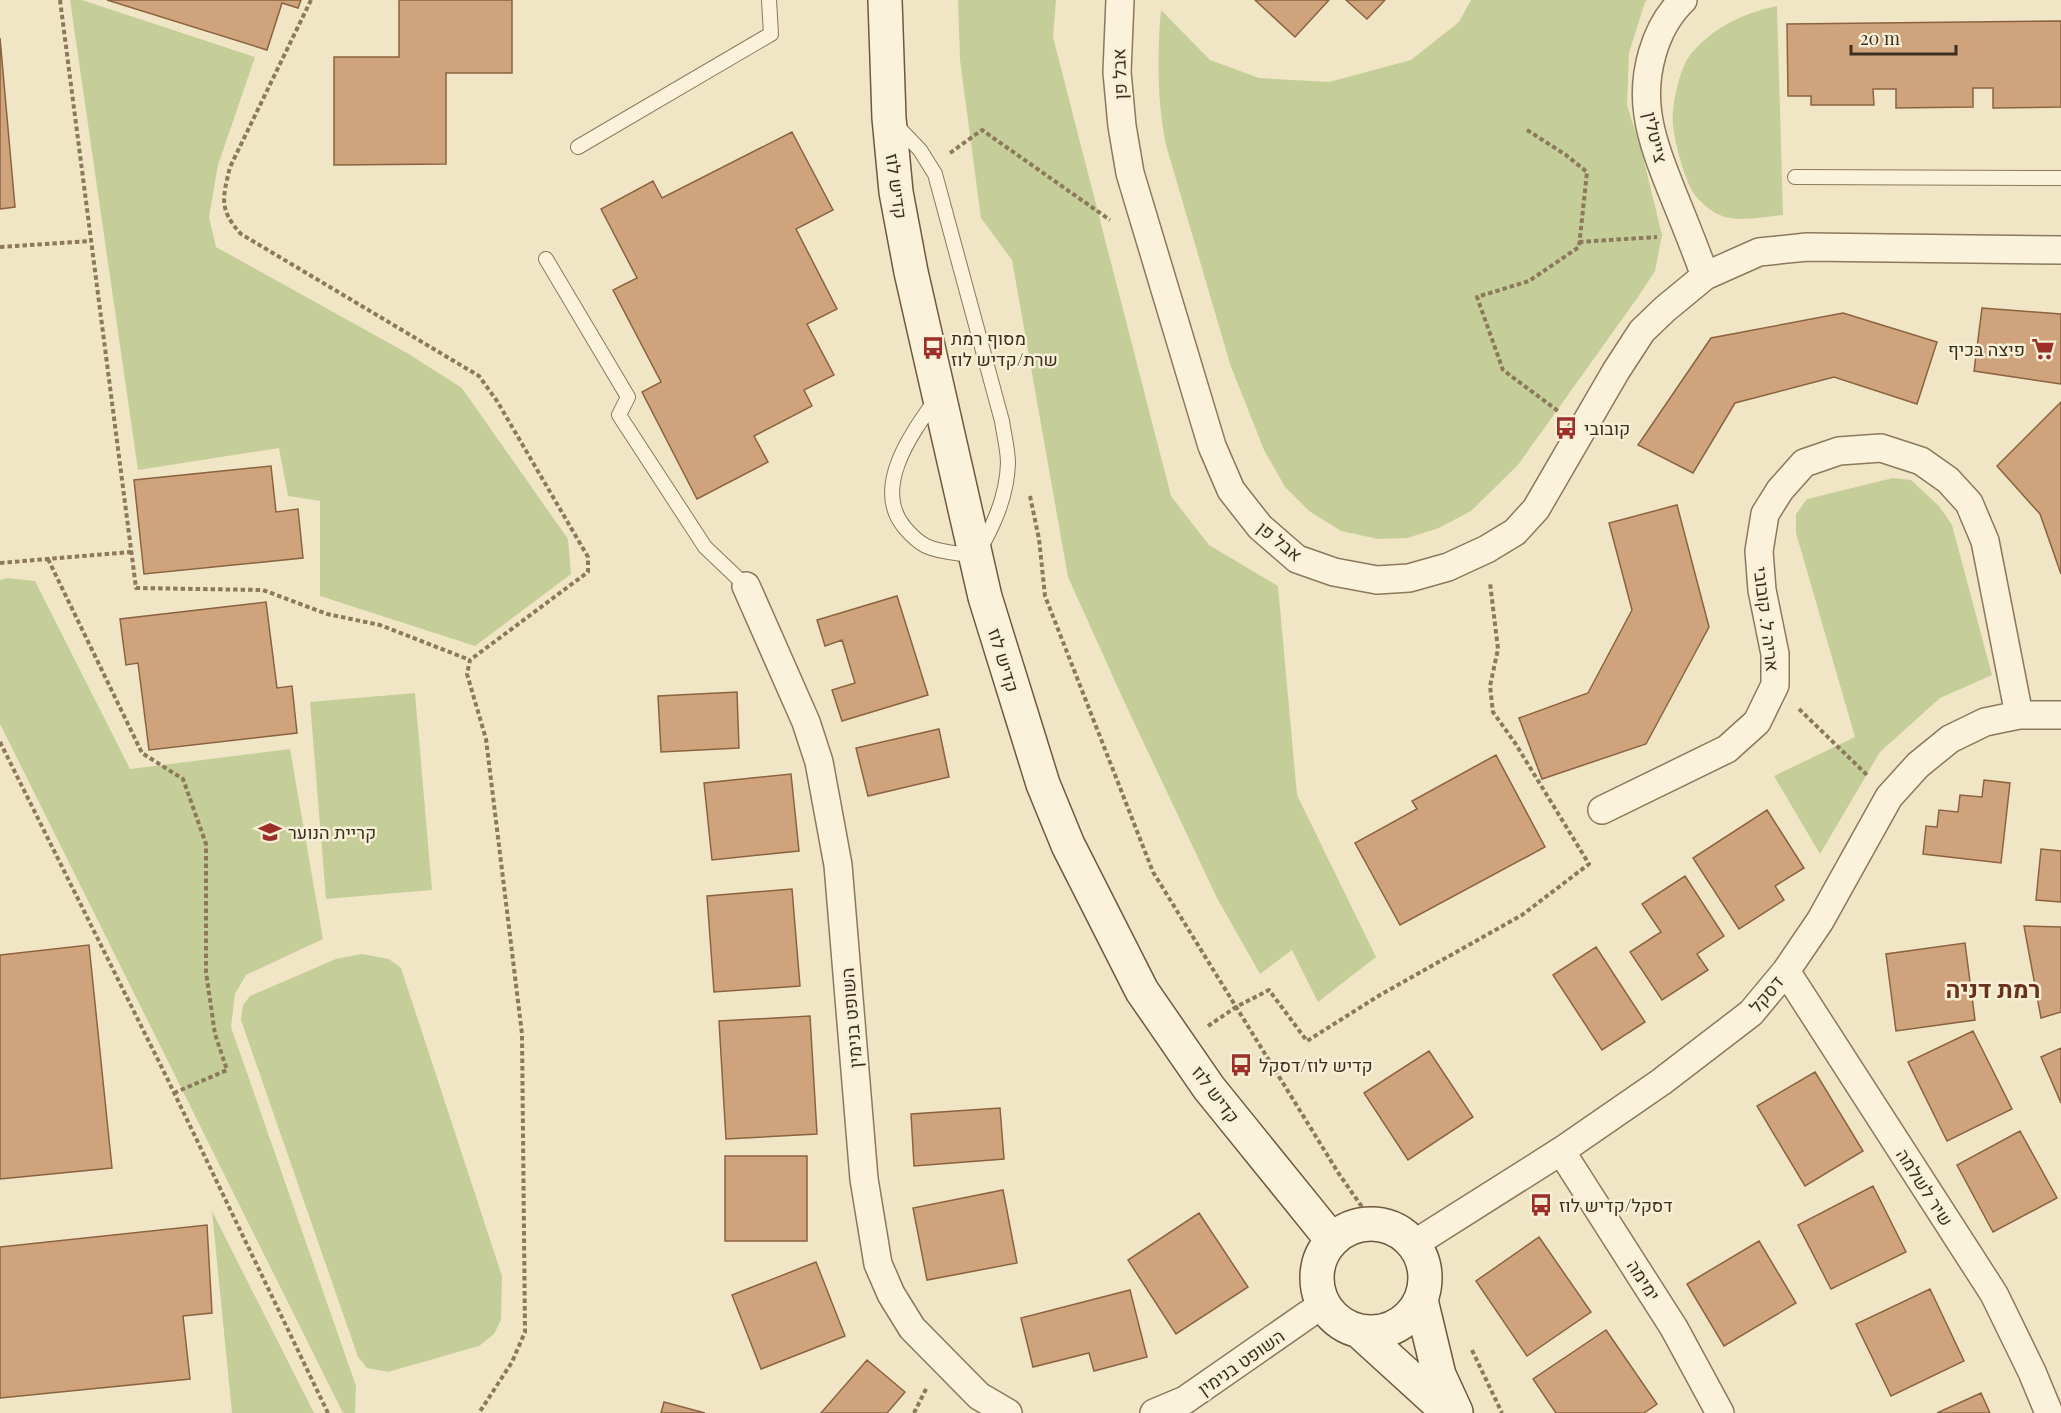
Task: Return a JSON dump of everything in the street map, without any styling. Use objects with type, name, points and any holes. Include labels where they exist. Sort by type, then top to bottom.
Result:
[{"type":"street","name":"קדיש לוז","points":[[885,0],[889,118],[896,192],[911,272],[985,597],[1043,784],[1068,845],[1142,991],[1209,1088],[1332,1240]]},
{"type":"street","name":"אבל פן","points":[[1120,0],[1117,72],[1122,126],[1130,173],[1212,446],[1231,490],[1260,527],[1297,559],[1334,572],[1377,580],[1409,578],[1487,549],[1515,532],[1536,509],[1616,371],[1642,331],[1705,276]]},
{"type":"street","name":"צייטלין","points":[[1683,0],[1671,12],[1656,41],[1648,78],[1648,115],[1661,162],[1705,276]]},
{"type":"street","points":[[1705,276],[1759,252],[1807,247],[2061,250]]},
{"type":"street","name":"אריה ל. קובובי","points":[[1602,810],[1727,749],[1757,722],[1775,685],[1775,654],[1762,590],[1759,551],[1765,514],[1780,490],[1804,464],[1839,451],[1881,448],[1921,461],[1948,480],[1969,503],[1985,540],[2019,715]]},
{"type":"street","name":"השופט בנימין","points":[[746,586],[806,722],[819,762],[838,866],[864,1179],[878,1264],[891,1294],[912,1328],[979,1396],[1008,1413]]},
{"type":"street","name":"דסקל","points":[[1414,1244],[1561,1151],[1661,1082],[1751,1013],[1786,971],[1820,921],[1889,796],[1918,765],[1950,739],[1985,722],[2019,715],[2061,715]]},
{"type":"street","name":"שיר לשלמה","points":[[1786,971],[1994,1294],[2049,1413]]},
{"type":"street","name":"ימימה","points":[[1561,1151],[1674,1328],[1720,1413]]},
{"type":"street","points":[[1374,1224],[1396,1230],[1414,1244],[1422,1257],[1425,1286],[1421,1300],[1403,1323],[1374,1332],[1359,1331],[1344,1325],[1332,1316],[1323,1304],[1318,1291],[1318,1270],[1324,1251],[1332,1240],[1358,1225],[1374,1224]]},
{"type":"street","points":[[1421,1300],[1439,1375],[1456,1413]]},
{"type":"street","name":"השופט בנימין","points":[[1154,1413],[1185,1400],[1323,1304]]},
{"type":"street","points":[[1359,1331],[1449,1413]]},
{"type":"lane","points":[[578,147],[771,34],[770,0]]},
{"type":"lane","points":[[889,118],[920,150],[935,174],[1002,421],[1008,461],[1006,486],[988,535],[976,556],[925,545],[911,535],[899,521],[893,502],[891,486],[896,469],[908,443],[939,394]]},
{"type":"lane","points":[[1795,177],[2061,178]]},
{"type":"lane","points":[[546,259],[628,398],[619,415],[705,547],[746,586]]},
{"type":"path","points":[[60,0],[136,588],[263,590],[327,614],[380,625],[470,660]]},
{"type":"path","points":[[311,0],[230,167],[223,197],[228,220],[241,234],[479,376],[497,402],[588,557],[588,572],[470,660],[467,674],[486,739],[522,1046],[525,1332],[512,1362],[479,1413]]},
{"type":"path","points":[[942,159],[982,130],[1153,249]]},
{"type":"path","points":[[1527,130],[1566,155],[1587,172],[1579,247],[1529,281],[1477,297],[1503,370],[1583,429]]},
{"type":"path","points":[[1580,242],[1689,235]]},
{"type":"path","points":[[0,247],[91,241]]},
{"type":"path","points":[[1030,494],[1045,596],[1153,872],[1339,1174],[1374,1224]]},
{"type":"path","points":[[1180,1044],[1236,1007],[1269,990],[1307,1041],[1380,995],[1522,915],[1589,864],[1515,743],[1493,712],[1490,686],[1498,649],[1487,549]]},
{"type":"path","points":[[0,563],[131,552]]},
{"type":"path","points":[[48,559],[142,753],[183,779],[206,844],[206,972],[215,1034],[227,1070],[174,1093]]},
{"type":"path","points":[[1775,685],[1889,796]]},
{"type":"path","points":[[0,742],[174,1093],[328,1413]]},
{"type":"path","points":[[1472,1350],[1502,1413]]},
{"type":"green space","points":[[70,0],[82,0],[255,57],[218,165],[209,217],[216,247],[407,353],[462,388],[568,539],[571,574],[475,646],[320,596],[320,501],[288,496],[279,448],[138,470]]},
{"type":"green space","points":[[958,0],[1056,0],[1053,37],[1171,496],[1209,545],[1278,586],[1297,795],[1376,957],[1318,1002],[1292,950],[1260,974],[1217,898],[1068,577],[1012,260],[981,218],[960,60]]},
{"type":"green space","points":[[1471,0],[1647,0],[1629,53],[1627,105],[1641,149],[1662,235],[1655,271],[1518,465],[1471,511],[1439,528],[1407,538],[1378,539],[1341,531],[1309,511],[1285,487],[1264,450],[1230,364],[1166,145],[1159,78],[1161,10],[1210,60],[1259,78],[1329,82],[1411,60],[1459,22]]},
{"type":"green space","points":[[1777,6],[1783,215],[1749,219],[1731,218],[1715,213],[1704,205],[1691,189],[1678,151],[1673,125],[1674,100],[1685,64],[1696,48],[1716,31],[1739,18]]},
{"type":"green space","points":[[1893,478],[1911,480],[1939,506],[1952,525],[1992,675],[1940,698],[1880,752],[1820,854],[1774,776],[1855,737],[1796,533],[1796,514],[1807,499]]},
{"type":"green space","points":[[7,578],[35,581],[130,769],[290,749],[323,939],[246,975],[235,994],[231,1027],[356,1386],[355,1413],[343,1413],[0,724],[0,580]]},
{"type":"green space","points":[[415,693],[432,890],[326,899],[310,702]]},
{"type":"green space","points":[[362,954],[389,959],[401,968],[502,1276],[501,1320],[494,1334],[479,1346],[388,1372],[367,1368],[358,1357],[241,1020],[243,1005],[250,996],[336,959]]},
{"type":"green space","points":[[212,1211],[314,1413],[232,1413]]},
{"type":"building","points":[[107,0],[301,0],[298,8],[282,3],[267,50]]},
{"type":"building","points":[[399,0],[512,0],[512,73],[446,73],[446,164],[334,165],[334,57],[399,57]]},
{"type":"building","points":[[1255,0],[1329,0],[1295,37]]},
{"type":"building","points":[[1346,0],[1385,0],[1367,19]]},
{"type":"building","points":[[2061,21],[2061,107],[1993,108],[1993,88],[1973,88],[1973,107],[1896,108],[1896,89],[1873,89],[1874,105],[1811,105],[1811,96],[1788,96],[1787,24]]},
{"type":"building","points":[[0,38],[15,207],[0,209]]},
{"type":"building","points":[[792,132],[833,210],[796,229],[837,309],[807,324],[834,375],[804,390],[812,406],[754,436],[768,462],[697,499],[642,392],[661,382],[613,290],[637,278],[601,209],[653,181],[662,198]]},
{"type":"building","points":[[1982,308],[2061,314],[2061,384],[1974,371]]},
{"type":"building","points":[[1843,313],[1937,342],[1917,404],[1834,377],[1735,403],[1693,473],[1638,445],[1711,338]]},
{"type":"building","points":[[2061,402],[2061,574],[2040,514],[1997,466]]},
{"type":"building","points":[[271,466],[276,512],[298,509],[303,558],[144,574],[134,480]]},
{"type":"building","points":[[1677,505],[1709,627],[1646,744],[1542,779],[1519,718],[1588,693],[1632,610],[1609,523]]},
{"type":"building","points":[[897,596],[928,695],[842,721],[832,690],[855,683],[842,640],[825,646],[817,620]]},
{"type":"building","points":[[266,602],[277,688],[292,686],[297,733],[149,750],[138,663],[126,665],[120,619]]},
{"type":"building","points":[[737,692],[739,748],[661,752],[658,696]]},
{"type":"building","points":[[939,729],[949,777],[868,796],[856,748]]},
{"type":"building","points":[[1496,755],[1545,847],[1400,925],[1355,843],[1417,809],[1412,801]]},
{"type":"building","points":[[791,774],[799,851],[712,860],[704,783]]},
{"type":"building","points":[[1984,780],[2010,783],[2001,863],[1923,854],[1926,826],[1937,827],[1939,810],[1958,812],[1960,795],[1982,797]]},
{"type":"building","points":[[1767,810],[1804,868],[1775,886],[1784,900],[1739,929],[1693,858]]},
{"type":"building","points":[[2041,849],[2061,851],[2061,902],[2036,900]]},
{"type":"building","points":[[1685,876],[1724,936],[1697,954],[1708,970],[1662,1000],[1630,952],[1661,932],[1642,904]]},
{"type":"building","points":[[792,889],[800,986],[714,992],[707,896]]},
{"type":"building","points":[[2024,926],[2061,927],[2061,1012],[2041,1018]]},
{"type":"building","points":[[1965,943],[1975,1020],[1896,1031],[1886,954]]},
{"type":"building","points":[[89,945],[112,1168],[0,1179],[0,955]]},
{"type":"building","points":[[1596,947],[1645,1022],[1602,1050],[1553,975]]},
{"type":"building","points":[[810,1016],[817,1134],[726,1139],[719,1021]]},
{"type":"building","points":[[1973,1031],[2012,1109],[1947,1141],[1908,1062]]},
{"type":"building","points":[[2061,1048],[2061,1103],[2041,1057]]},
{"type":"building","points":[[1429,1051],[1473,1117],[1408,1160],[1364,1093]]},
{"type":"building","points":[[1815,1072],[1863,1151],[1805,1186],[1757,1106]]},
{"type":"building","points":[[1000,1108],[1004,1159],[914,1166],[911,1114]]},
{"type":"building","points":[[2020,1131],[2057,1198],[1993,1232],[1957,1165]]},
{"type":"building","points":[[725,1156],[807,1156],[807,1241],[725,1241]]},
{"type":"building","points":[[1873,1186],[1906,1252],[1831,1289],[1798,1225]]},
{"type":"building","points":[[1003,1190],[1017,1263],[927,1280],[913,1208]]},
{"type":"building","points":[[1199,1213],[1248,1287],[1176,1334],[1128,1260]]},
{"type":"building","points":[[207,1225],[212,1313],[183,1316],[190,1379],[0,1398],[0,1247]]},
{"type":"building","points":[[1539,1237],[1591,1312],[1527,1356],[1476,1281]]},
{"type":"building","points":[[1759,1241],[1796,1303],[1724,1346],[1687,1284]]},
{"type":"building","points":[[816,1262],[845,1336],[761,1369],[732,1295]]},
{"type":"building","points":[[1930,1289],[1964,1361],[1891,1396],[1856,1324]]},
{"type":"building","points":[[1130,1290],[1147,1357],[1094,1371],[1089,1353],[1033,1367],[1021,1318]]},
{"type":"building","points":[[1606,1330],[1657,1404],[1644,1413],[1556,1413],[1533,1379]]},
{"type":"building","points":[[867,1360],[905,1392],[887,1413],[821,1413]]},
{"type":"building","points":[[1981,1393],[1990,1413],[1937,1413]]},
{"type":"building","points":[[664,1402],[705,1413],[661,1413]]},
{"type":"place","name":"מסוף רמת שרת/קדיש לוז","points":[[933,348]]},
{"type":"place","name":"פיצה בכיף","points":[[2043,349]]},
{"type":"place","name":"קובובי","points":[[1566,428]]},
{"type":"place","name":"קריית הנוער","points":[[270,832]]},
{"type":"place","name":"קדיש לוז/דסקל","points":[[1241,1065]]},
{"type":"place","name":"דסקל/קדיש לוז","points":[[1541,1205]]},
{"type":"district","name":"רמת דניה","points":[[1993,988]]}]
